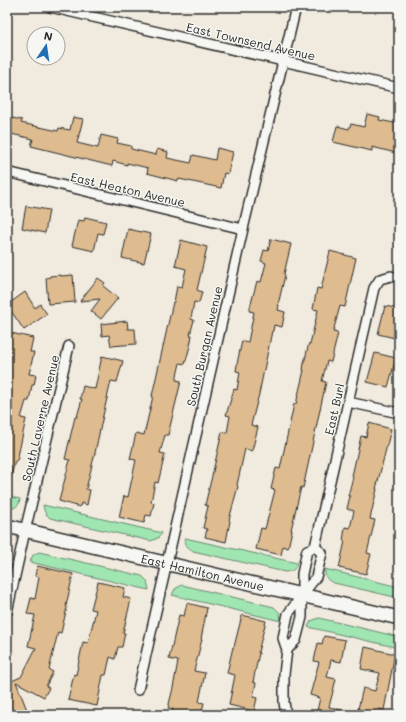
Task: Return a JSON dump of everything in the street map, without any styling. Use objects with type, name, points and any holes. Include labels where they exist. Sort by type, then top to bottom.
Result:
[{"type":"street","name":"East Townsend Avenue","points":[[50,7],[399,88]]},
{"type":"street","name":"South Burgan Avenue","points":[[138,690],[243,229],[296,7]]},
{"type":"street","name":"East Heaton Avenue","points":[[7,172],[243,229]]},
{"type":"street","name":"East Burl","points":[[315,547],[374,288],[380,278],[391,276],[399,278]]},
{"type":"street","name":"South Laverne Avenue","points":[[7,612],[69,346]]},
{"type":"street","points":[[348,402],[399,413]]},
{"type":"street","name":"East Hamilton Avenue","points":[[7,526],[399,618]]},
{"type":"street","name":"East Burl","points":[[287,650],[296,640],[302,617],[302,574],[307,550],[315,547]]},
{"type":"street","name":"East Burl","points":[[286,715],[284,702],[284,674],[287,650],[283,638],[288,614],[316,577],[322,554],[315,547]]},
{"type":"green space","points":[[7,496],[20,499],[19,504],[14,508],[7,508]]},
{"type":"green space","points":[[43,505],[162,533],[158,538],[151,541],[50,518],[45,512]]},
{"type":"green space","points":[[185,538],[297,563],[293,570],[285,572],[193,551],[187,546]]},
{"type":"green space","points":[[39,552],[142,576],[147,581],[149,590],[30,562],[33,555]]},
{"type":"green space","points":[[325,569],[399,587],[399,598],[334,583],[326,578]]},
{"type":"green space","points":[[182,585],[274,607],[280,613],[281,621],[172,595],[175,589]]},
{"type":"green space","points":[[319,618],[399,637],[399,648],[308,627],[311,621]]},
{"type":"building","points":[[367,114],[380,117],[379,120],[399,124],[399,150],[397,150],[396,153],[372,147],[372,151],[333,142],[337,126],[349,129],[351,124],[364,127]]},
{"type":"building","points":[[7,117],[22,120],[21,123],[58,131],[59,128],[70,130],[73,117],[83,119],[77,143],[98,148],[101,135],[118,139],[117,143],[131,146],[131,149],[156,155],[157,149],[168,152],[167,158],[191,163],[193,155],[215,160],[217,148],[233,152],[228,174],[224,173],[221,188],[179,179],[178,181],[147,173],[148,168],[127,163],[127,165],[113,161],[112,166],[31,146],[33,139],[7,133]]},
{"type":"building","points":[[26,206],[49,210],[45,233],[22,228]]},
{"type":"building","points":[[85,217],[106,222],[103,234],[98,233],[94,251],[72,246],[78,220],[84,221]]},
{"type":"building","points":[[128,229],[151,234],[144,263],[122,258]]},
{"type":"building","points":[[271,239],[291,244],[278,305],[278,310],[285,312],[282,327],[274,325],[272,331],[251,425],[258,427],[252,451],[245,449],[238,486],[229,520],[226,542],[205,537],[207,529],[203,528],[208,506],[205,505],[222,432],[227,433],[230,416],[226,415],[234,389],[237,390],[240,372],[236,371],[242,341],[248,342],[254,312],[249,311],[257,281],[261,282],[266,263],[261,261],[264,250],[268,251]]},
{"type":"building","points":[[181,240],[207,247],[197,290],[202,292],[199,303],[194,302],[191,319],[194,320],[190,335],[192,335],[190,346],[185,364],[180,363],[176,380],[181,381],[168,435],[165,435],[160,453],[165,454],[158,483],[155,482],[151,502],[154,503],[151,516],[146,515],[144,523],[119,517],[124,496],[128,497],[136,460],[130,459],[136,433],[144,435],[177,286],[182,287],[186,269],[175,266]]},
{"type":"building","points":[[330,251],[356,258],[345,307],[340,306],[333,332],[338,333],[331,362],[327,361],[322,381],[326,382],[303,488],[301,487],[288,548],[283,546],[281,555],[256,549],[261,528],[265,529],[275,490],[271,489],[276,468],[280,469],[294,404],[296,404],[304,370],[304,363],[318,310],[313,309],[317,288],[321,289]]},
{"type":"building","points":[[61,275],[73,275],[75,302],[48,304],[46,278]]},
{"type":"building","points":[[98,278],[105,283],[103,286],[118,298],[101,319],[91,311],[100,299],[80,301]]},
{"type":"building","points":[[25,292],[35,308],[40,304],[47,314],[24,330],[7,305]]},
{"type":"building","points":[[385,306],[399,309],[399,339],[378,334]]},
{"type":"building","points":[[127,321],[128,329],[135,329],[136,344],[111,346],[109,335],[102,336],[101,324]]},
{"type":"building","points":[[11,333],[33,338],[30,352],[34,352],[29,374],[36,375],[34,385],[32,385],[29,401],[26,401],[21,418],[26,419],[17,461],[15,461],[10,480],[7,480],[7,353]]},
{"type":"building","points":[[375,353],[396,358],[388,387],[367,382]]},
{"type":"building","points":[[102,356],[123,361],[117,382],[111,381],[86,489],[90,490],[87,505],[81,503],[80,507],[59,501],[70,460],[65,459],[75,417],[77,417],[82,399],[80,399],[83,386],[95,389]]},
{"type":"building","points":[[369,423],[391,429],[370,519],[375,520],[367,553],[371,554],[366,574],[339,568],[345,541],[343,541],[345,527],[350,528],[354,511],[347,509],[352,476],[361,436],[366,437]]},
{"type":"building","points":[[37,566],[73,574],[67,607],[61,633],[58,632],[49,670],[53,672],[46,686],[49,688],[44,697],[16,682],[27,710],[12,715],[7,715],[7,683],[21,677],[36,648],[28,646],[35,615],[27,614],[31,598],[35,599],[39,577],[35,576]]},
{"type":"building","points":[[98,582],[125,588],[123,597],[131,599],[123,633],[125,633],[122,647],[118,647],[115,659],[110,657],[106,675],[103,675],[97,706],[68,700],[74,674],[76,675],[83,642],[88,643],[96,610],[91,609]]},
{"type":"building","points":[[187,603],[207,608],[202,639],[194,671],[205,673],[199,702],[204,703],[201,715],[171,715],[173,709],[168,708],[178,661],[169,659],[179,615],[184,616]]},
{"type":"building","points":[[242,615],[266,621],[258,652],[253,682],[256,683],[253,697],[257,698],[254,711],[229,705],[235,675],[227,673]]},
{"type":"building","points":[[324,636],[345,640],[341,662],[331,660],[327,677],[336,679],[329,707],[350,712],[350,715],[316,715],[320,698],[310,695],[319,662],[314,661],[318,643],[322,644]]},
{"type":"building","points":[[365,647],[395,654],[384,710],[379,709],[378,714],[358,709],[363,688],[375,691],[380,673],[361,669]]}]
